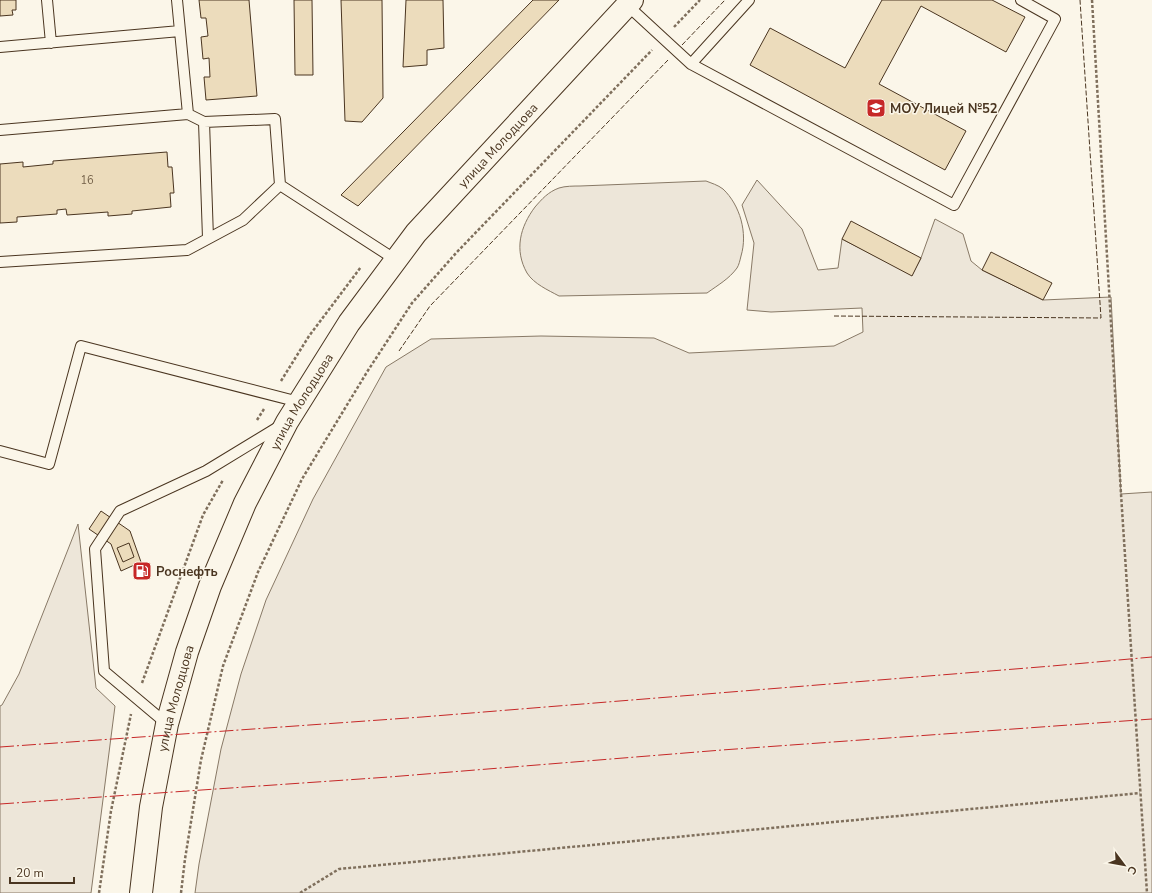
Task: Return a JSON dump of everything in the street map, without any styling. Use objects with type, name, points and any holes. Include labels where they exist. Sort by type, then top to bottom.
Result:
[{"type":"street","name":"улица Молодцова","points":[[140,893],[151,807],[167,724],[187,652],[210,586],[245,503],[287,422],[349,323],[416,233],[630,3]]},
{"type":"lane","points":[[47,0],[51,42]]},
{"type":"lane","points":[[177,0],[188,114]]},
{"type":"lane","points":[[691,64],[749,0]]},
{"type":"lane","points":[[630,3],[663,38],[691,64],[954,205],[1055,19],[1020,0]]},
{"type":"lane","points":[[0,47],[180,31]]},
{"type":"lane","points":[[0,130],[188,114],[204,122],[275,119],[280,185]]},
{"type":"lane","points":[[204,122],[208,238]]},
{"type":"lane","points":[[280,185],[396,260]]},
{"type":"lane","points":[[0,262],[187,250],[243,220],[280,185]]},
{"type":"lane","points":[[0,451],[49,464],[81,346],[299,402]]},
{"type":"lane","points":[[167,724],[104,671],[95,549],[120,511],[206,471],[287,422]]},
{"type":"path","points":[[181,893],[201,760],[223,666],[258,572],[302,479],[367,372],[412,303],[456,253],[700,0]]},
{"type":"path","points":[[1092,0],[1147,893]]},
{"type":"path","points":[[300,893],[340,869],[1140,793]]},
{"type":"shaded area","points":[[757,180],[802,229],[818,270],[838,268],[842,239],[912,275],[921,258],[935,219],[963,234],[971,261],[982,270],[1043,300],[1111,297],[1121,494],[1152,492],[1152,893],[195,893],[199,864],[221,749],[241,674],[266,600],[313,499],[386,367],[431,339],[541,336],[654,338],[689,353],[834,346],[863,332],[862,308],[771,312],[747,310],[754,243],[742,205]]},
{"type":"shaded area","points":[[706,181],[723,189],[734,203],[741,220],[744,238],[737,268],[727,279],[707,293],[559,296],[537,284],[527,273],[521,256],[520,239],[522,231],[535,207],[546,196],[555,190],[561,187],[570,186]]},
{"type":"shaded area","points":[[78,524],[96,688],[115,706],[91,893],[0,893],[0,706],[2,705],[19,674]]},
{"type":"building","points":[[0,0],[16,0],[16,10],[12,10],[13,15],[0,16]]},
{"type":"building","points":[[199,0],[249,0],[257,96],[206,100],[204,77],[210,77],[209,58],[203,59],[201,37],[208,36],[206,18],[201,18]]},
{"type":"building","points":[[294,0],[312,0],[313,75],[295,75]]},
{"type":"building","points":[[341,0],[382,0],[383,98],[362,122],[345,121]]},
{"type":"building","points":[[406,0],[443,0],[444,48],[427,50],[427,65],[403,67]]},
{"type":"building","points":[[533,0],[559,0],[358,206],[341,195]]},
{"type":"building","name":"МОУ Лицей №52","points":[[882,0],[992,0],[1025,17],[1006,52],[921,6],[879,84],[966,131],[945,170],[750,65],[770,28],[845,68]]},
{"type":"building","points":[[167,152],[168,167],[172,167],[174,193],[170,193],[171,207],[132,211],[132,214],[108,216],[108,212],[67,215],[66,209],[57,210],[57,214],[17,217],[17,222],[0,223],[0,164],[23,162],[23,167],[53,164],[53,161]]},
{"type":"building","points":[[851,221],[921,258],[912,276],[842,239]]},
{"type":"building","points":[[991,252],[1052,283],[1043,300],[982,270]]},
{"type":"building","points":[[101,511],[130,531],[141,562],[121,571],[111,544],[89,529]]},
{"type":"building","points":[[129,543],[134,557],[123,562],[117,548]]},
{"type":"fence","points":[[682,45],[725,0]]},
{"type":"fence","points":[[834,316],[1101,318],[1080,0]]},
{"type":"fence","points":[[399,351],[430,306],[668,60]]},
{"type":"power","points":[[0,747],[422,717],[1152,657]]},
{"type":"power","points":[[0,804],[389,777],[722,750],[1152,719]]},
{"type":"place","name":"МОУ Лицей №52","points":[[876,108]]},
{"type":"place","name":"Роснефть","points":[[142,571]]}]
